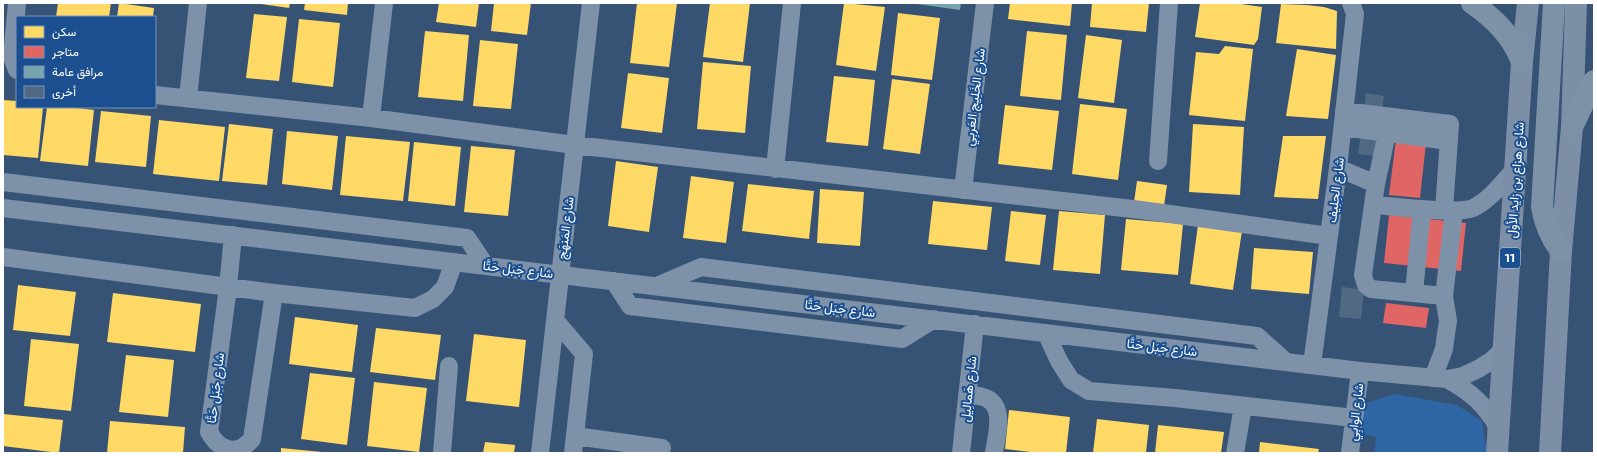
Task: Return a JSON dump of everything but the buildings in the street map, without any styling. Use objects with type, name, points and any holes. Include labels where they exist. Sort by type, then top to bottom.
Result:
[{"type":"highway","points":[[1472,3],[1493,18],[1502,28],[1518,50],[1522,62]]},
{"type":"highway","points":[[1554,3],[1542,207],[1548,232],[1561,251]]},
{"type":"highway","points":[[1572,127],[1594,81]]},
{"type":"main road","name":"شارع هزاع بن زايد الأول","points":[[1497,453],[1522,62],[1528,3]]},
{"type":"main road","points":[[1550,453],[1561,251],[1572,127],[1576,3]]},
{"type":"street","points":[[16,67],[12,57],[17,3]]},
{"type":"street","points":[[188,98],[198,3]]},
{"type":"street","points":[[371,118],[384,3]]},
{"type":"street","name":"شارع المَنهَج","points":[[540,453],[591,3]]},
{"type":"street","points":[[775,169],[792,3]]},
{"type":"street","name":"شارع الخَلِيج العَربِي","points":[[963,190],[985,3]]},
{"type":"street","points":[[1158,161],[1169,3]]},
{"type":"street","name":"شارع الحِلِيف","points":[[1312,364],[1338,168],[1356,7]]},
{"type":"street","points":[[156,95],[371,118],[575,145],[775,169],[1141,210],[1329,236]]},
{"type":"street","points":[[1343,119],[1387,125],[1450,124],[1449,210],[1444,296],[1448,321],[1440,379]]},
{"type":"street","points":[[1387,125],[1376,184],[1363,275],[1366,285],[1371,289],[1444,296]]},
{"type":"street","points":[[1338,168],[1376,184]]},
{"type":"street","points":[[1374,205],[1449,210],[1472,208],[1485,200],[1516,168]]},
{"type":"street","points":[[3,182],[467,238],[486,266]]},
{"type":"street","points":[[199,231],[202,206]]},
{"type":"street","name":"شارع جَبَل حَتَّا","points":[[3,208],[1312,364],[1360,371],[1440,379],[1463,376],[1491,361],[1503,350]]},
{"type":"street","points":[[1414,293],[1422,209]]},
{"type":"street","name":"شارع جَبَل حَتَّا","points":[[233,235],[228,287],[209,432],[217,445],[224,450],[237,452],[247,447],[252,438],[274,293]]},
{"type":"street","points":[[3,257],[274,293],[415,308],[432,299],[445,287],[454,262]]},
{"type":"street","points":[[656,286],[701,266],[1257,336],[1286,362]]},
{"type":"street","points":[[614,281],[630,306],[902,339],[934,320]]},
{"type":"street","points":[[555,320],[584,354],[574,444],[662,448]]},
{"type":"street","name":"شارع هَمالِيل","points":[[961,453],[975,324]]},
{"type":"street","points":[[1046,333],[1059,361],[1071,380],[1089,391],[1175,398],[1354,418]]},
{"type":"street","points":[[442,453],[449,366]]},
{"type":"street","name":"شارع الوابِي","points":[[1350,453],[1360,371]]},
{"type":"street","name":"شارع جَبَل حَتَّا","points":[[1440,379],[1463,388],[1477,398],[1489,412],[1498,427]]},
{"type":"street","points":[[968,394],[987,398],[994,404],[999,416],[994,453]]},
{"type":"street","points":[[1235,453],[1243,406]]},
{"type":"shaded area","points":[[1394,394],[1457,405],[1482,421],[1487,453],[1374,453],[1376,437],[1358,433],[1359,416],[1367,403]]}]
